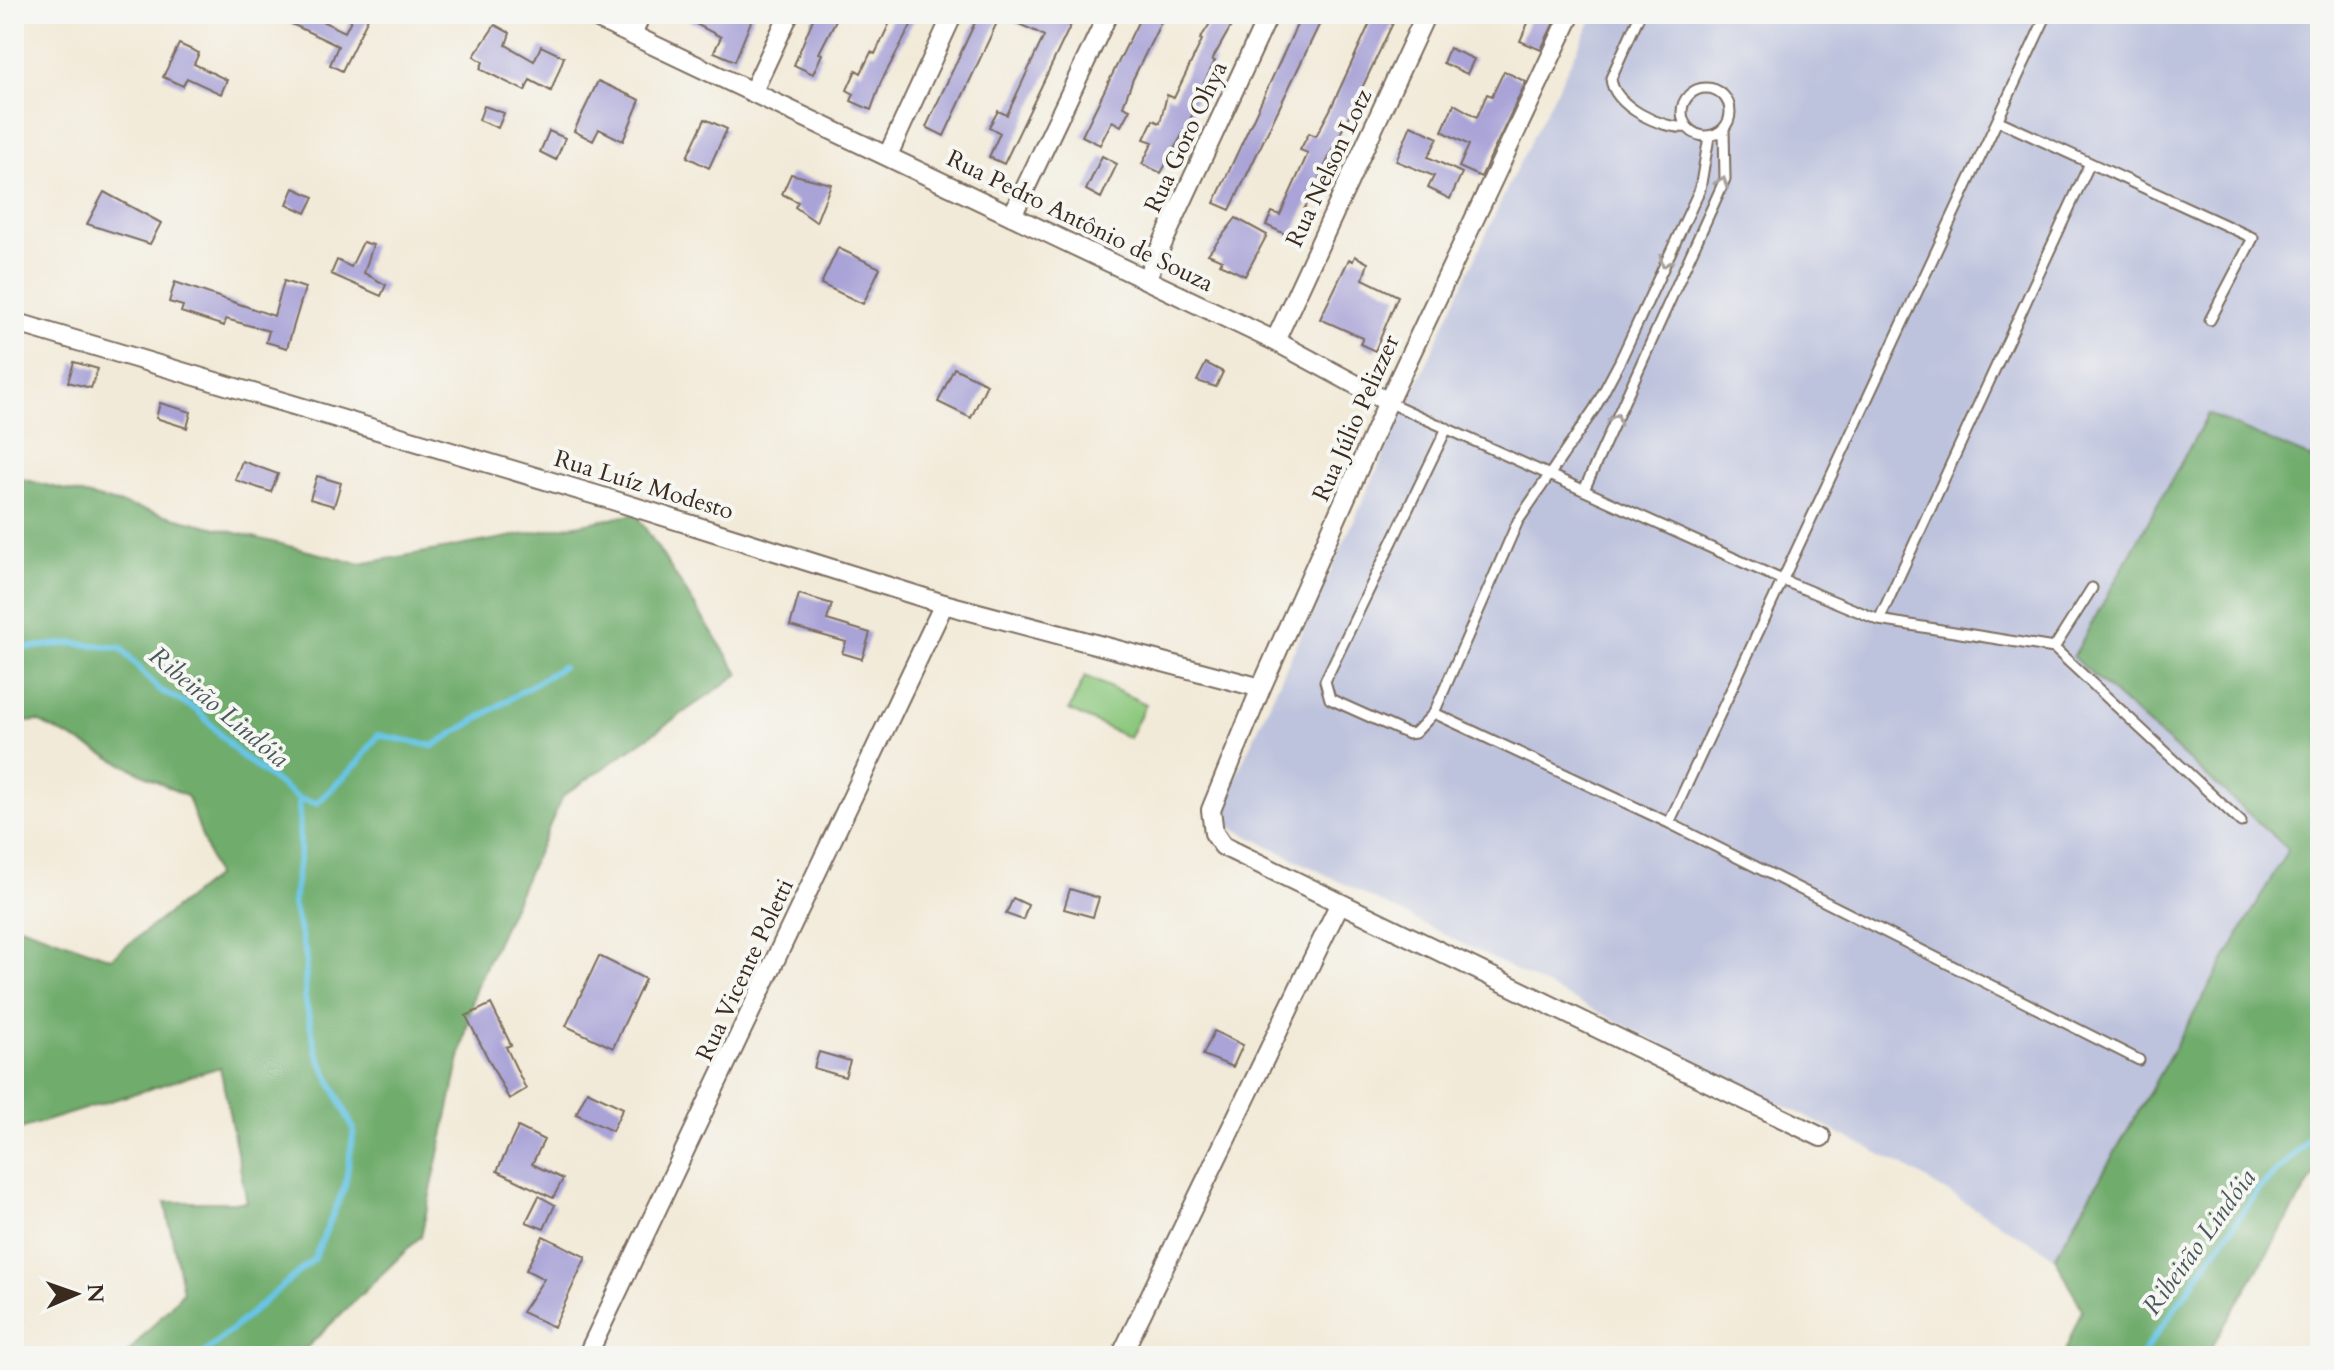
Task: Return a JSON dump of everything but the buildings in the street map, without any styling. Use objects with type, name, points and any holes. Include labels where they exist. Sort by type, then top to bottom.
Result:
[{"type":"street","name":"Rua Pedro Antônio de Souza","points":[[588,14],[1275,341],[1388,402]]},
{"type":"street","points":[[632,35],[641,14]]},
{"type":"street","points":[[753,91],[789,14]]},
{"type":"street","points":[[888,155],[953,14]]},
{"type":"street","points":[[1012,216],[1108,14]]},
{"type":"street","name":"Rua Goro Ohya","points":[[1146,279],[1269,14]]},
{"type":"street","name":"Rua Nelson Lotz","points":[[1275,341],[1426,14]]},
{"type":"street","name":"Rua Júlio Pelizzer","points":[[1339,905],[1223,846],[1214,833],[1211,810],[1261,688],[1388,402],[1571,14]]},
{"type":"street","name":"Rua Luíz Modesto","points":[[14,322],[606,498],[944,604],[1261,688]]},
{"type":"street","name":"Rua Vicente Poletti","points":[[587,1356],[944,604]]},
{"type":"street","points":[[1121,1356],[1339,905],[1821,1137]]},
{"type":"lane","points":[[1640,14],[1611,78],[1611,89],[1618,98],[1669,128],[1687,127]]},
{"type":"lane","points":[[1669,823],[1780,579],[2047,14]]},
{"type":"lane","points":[[1584,490],[1725,179],[1724,129],[1730,113],[1729,105],[1719,92],[1703,88],[1695,90],[1683,103],[1681,111],[1687,127],[1700,137],[1709,137],[1724,129]]},
{"type":"lane","points":[[1999,121],[2253,238],[2210,320]]},
{"type":"lane","points":[[1447,428],[1325,681],[1330,699],[1408,734],[1415,733],[1434,713],[1518,521],[1595,408],[1620,361],[1700,189],[1709,137]]},
{"type":"lane","points":[[1879,620],[2090,163]]},
{"type":"lane","name":"Rua Pedro Antônio de Souza","points":[[1388,402],[1780,579],[1879,620],[2054,648]]},
{"type":"lane","points":[[2092,588],[2054,648],[2241,822]]},
{"type":"lane","points":[[1434,713],[1669,823],[2139,1060]]},
{"type":"shaded area","points":[[1595,14],[2320,14],[2320,462],[2208,415],[2073,656],[2288,849],[2055,1257],[1904,1166],[1221,822],[1219,813],[1511,180]]},
{"type":"green space","points":[[2208,414],[2320,462],[2320,1165],[2206,1356],[2063,1356],[2082,1309],[2055,1257],[2288,849],[2073,657]]},
{"type":"green space","points":[[14,477],[360,564],[636,514],[739,674],[563,796],[475,990],[421,1236],[298,1356],[125,1356],[183,1292],[165,1202],[247,1202],[220,1067],[14,1131],[14,924],[111,958],[216,876],[188,797],[38,721],[14,723]]},
{"type":"green space","points":[[1085,676],[1146,704],[1129,738],[1069,710]]},
{"type":"waterway","name":"Ribeirão Lindóia","points":[[14,649],[73,643],[121,648],[158,689],[197,710],[239,754],[299,799],[300,851],[293,904],[306,956],[305,998],[316,1051],[354,1130],[345,1186],[314,1259],[201,1356]]},
{"type":"waterway","points":[[299,799],[317,803],[358,763],[378,735],[433,746],[562,667]]},
{"type":"waterway","name":"Ribeirão Lindóia","points":[[2141,1356],[2260,1188],[2304,1145],[2320,1117]]}]
